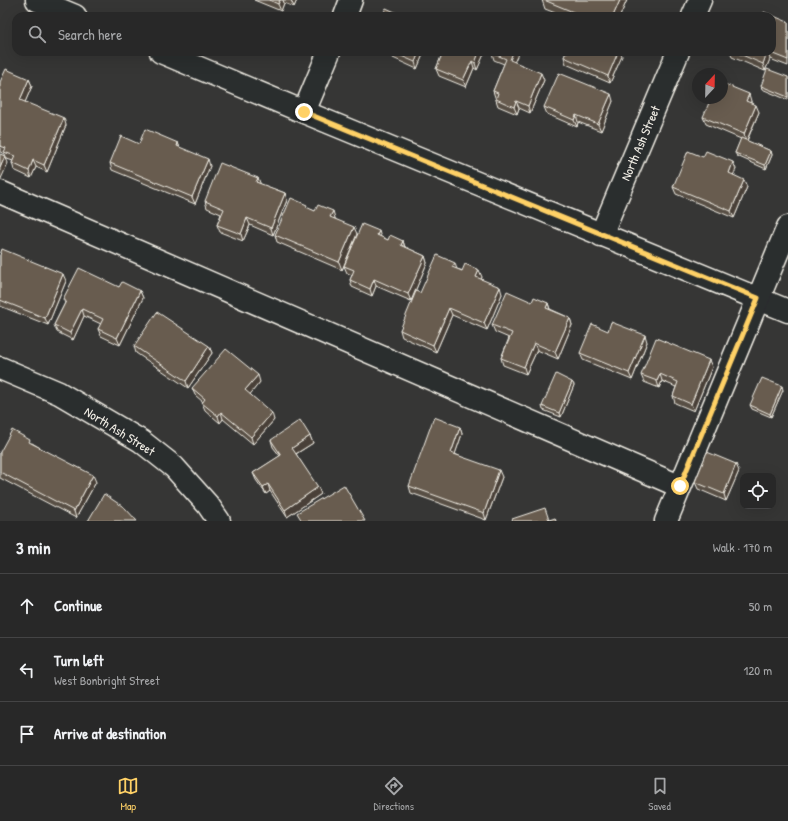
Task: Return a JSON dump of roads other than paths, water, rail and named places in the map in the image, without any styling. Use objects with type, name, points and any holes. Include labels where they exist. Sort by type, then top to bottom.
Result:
[{"type":"street","points":[[37,0],[66,12]]},
{"type":"street","points":[[346,12],[351,0]]},
{"type":"street","points":[[695,12],[700,0]]},
{"type":"street","points":[[171,56],[788,311]]},
{"type":"street","points":[[304,112],[327,56]]},
{"type":"street","name":"North Ash Street","points":[[601,235],[676,56]]},
{"type":"street","points":[[0,192],[680,486]]},
{"type":"street","points":[[666,521],[788,227]]},
{"type":"street","name":"North Ash Street","points":[[0,368],[59,393],[141,441],[174,467],[208,505],[219,521]]}]
